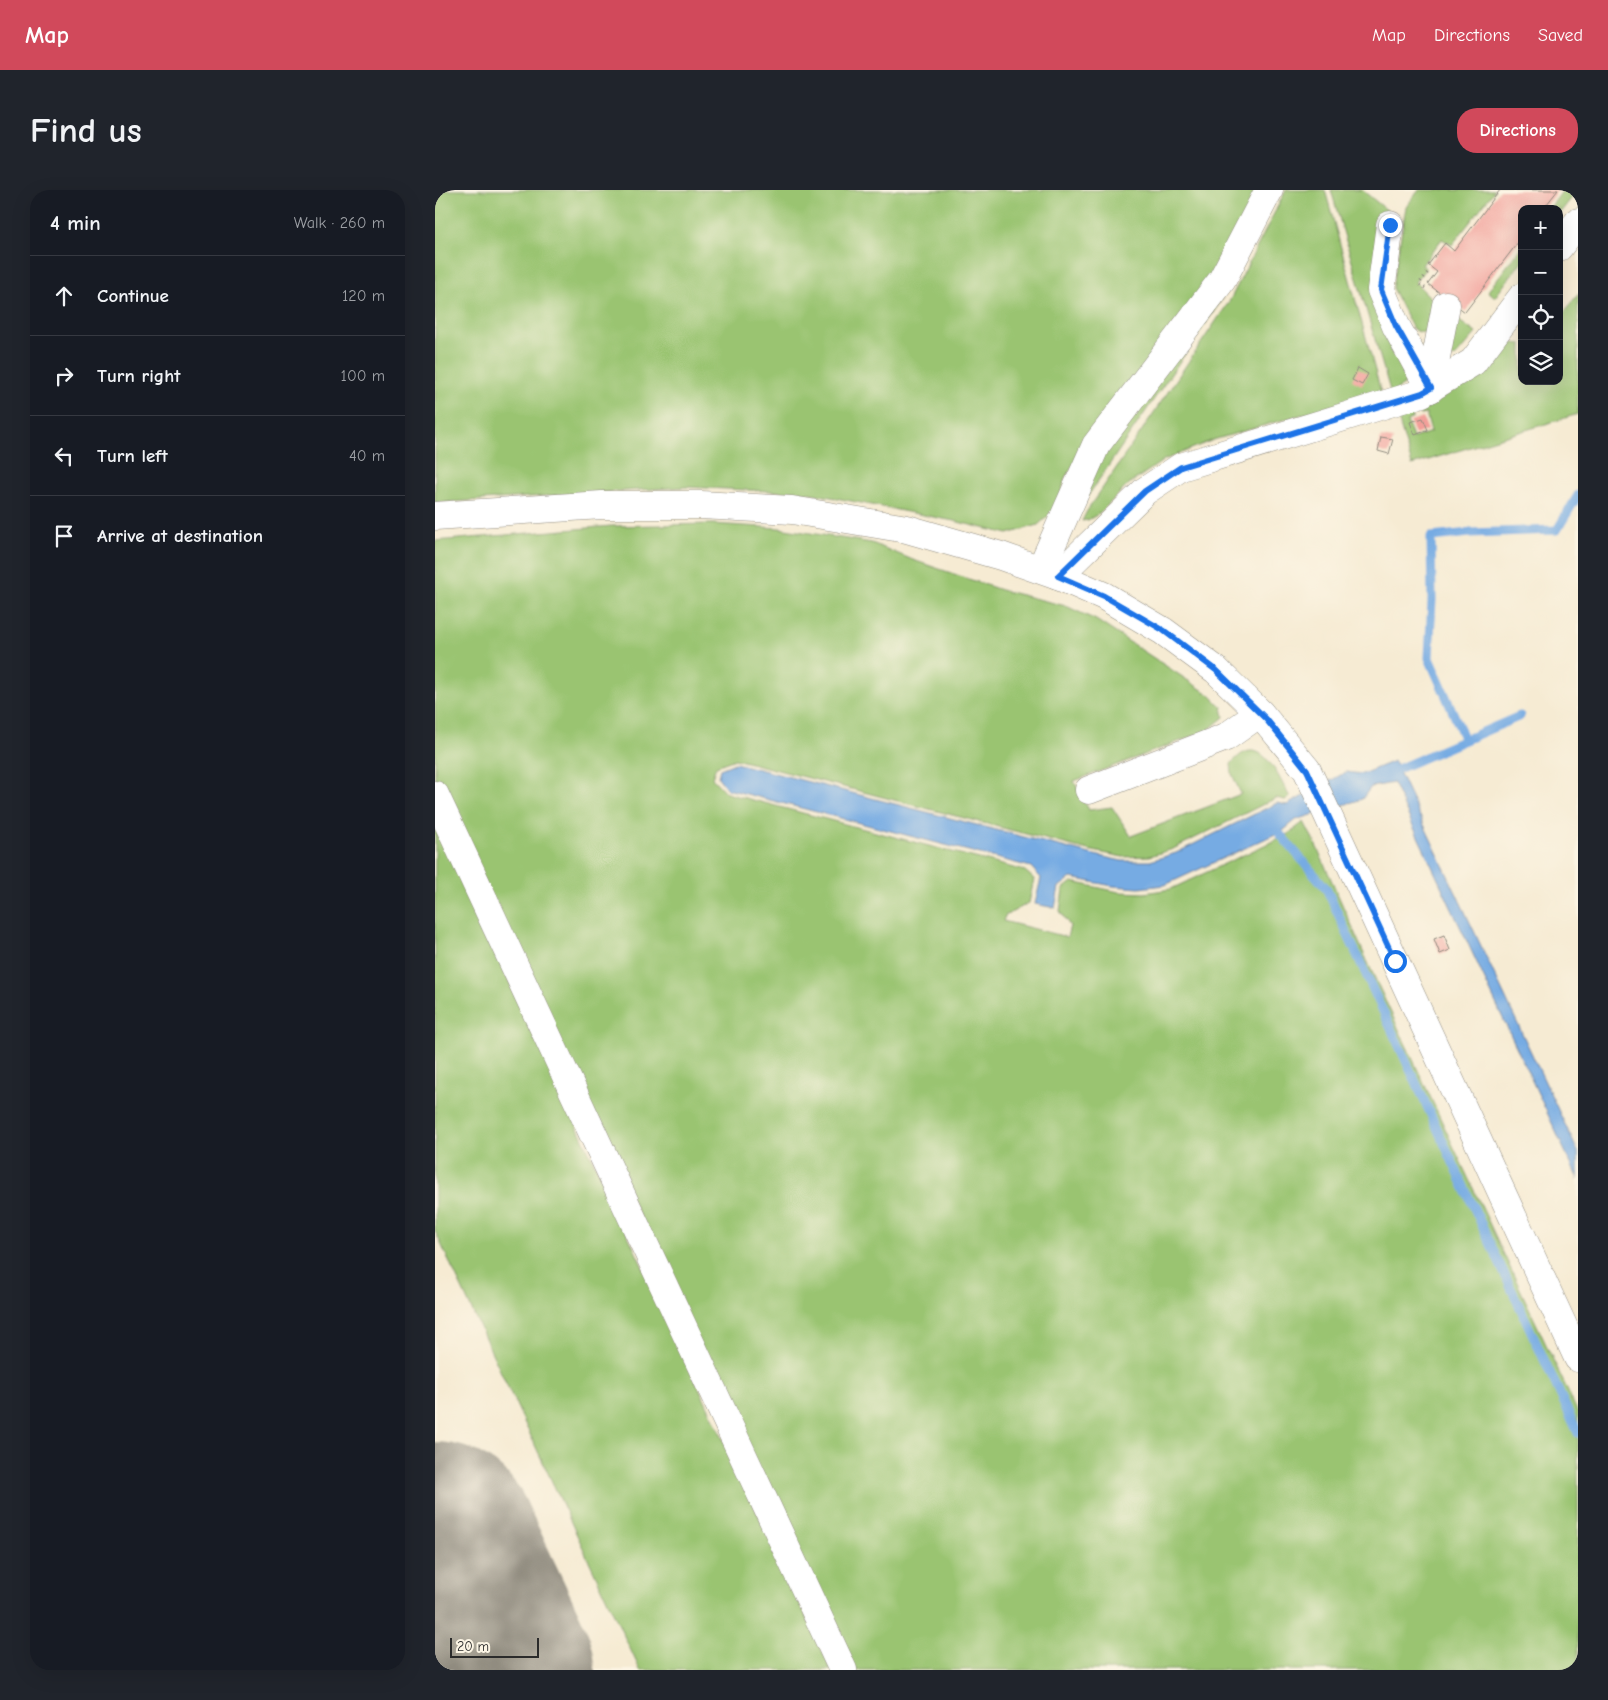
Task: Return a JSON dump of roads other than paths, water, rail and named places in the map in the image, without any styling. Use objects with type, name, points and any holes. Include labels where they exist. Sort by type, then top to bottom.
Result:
[{"type":"lane","points":[[1050,573],[1096,445],[1221,280],[1269,190]]},
{"type":"lane","points":[[1563,242],[1578,222]]},
{"type":"lane","points":[[1390,225],[1381,290],[1396,326],[1431,388]]},
{"type":"lane","points":[[1050,573],[1145,491],[1181,467],[1422,393],[1431,388],[1473,362],[1518,302]]},
{"type":"lane","points":[[1431,388],[1446,305]]},
{"type":"lane","points":[[435,516],[602,505],[701,505],[792,510],[907,530],[1001,556],[1050,573],[1104,596],[1163,630],[1216,670],[1260,712],[1307,770],[1578,1358]]},
{"type":"lane","points":[[1089,790],[1226,737],[1260,712]]},
{"type":"lane","points":[[435,795],[843,1670]]},
{"type":"water","points":[[1394,761],[1578,1152],[1578,1179],[1393,783],[1371,787],[1362,799],[1296,820],[1284,830],[1165,885],[1139,888],[1113,886],[1071,878],[1059,887],[1055,908],[1035,904],[1041,878],[1031,867],[727,789],[718,777],[720,769],[735,763],[1090,854],[1122,861],[1150,861],[1176,853],[1277,803],[1287,805],[1346,772],[1362,774]]},
{"type":"waterway","points":[[1465,740],[1429,658],[1432,599],[1431,537],[1470,533],[1557,530],[1578,495]]},
{"type":"waterway","points":[[1398,769],[1520,716]]},
{"type":"waterway","points":[[1279,833],[1326,888],[1578,1433]]}]
